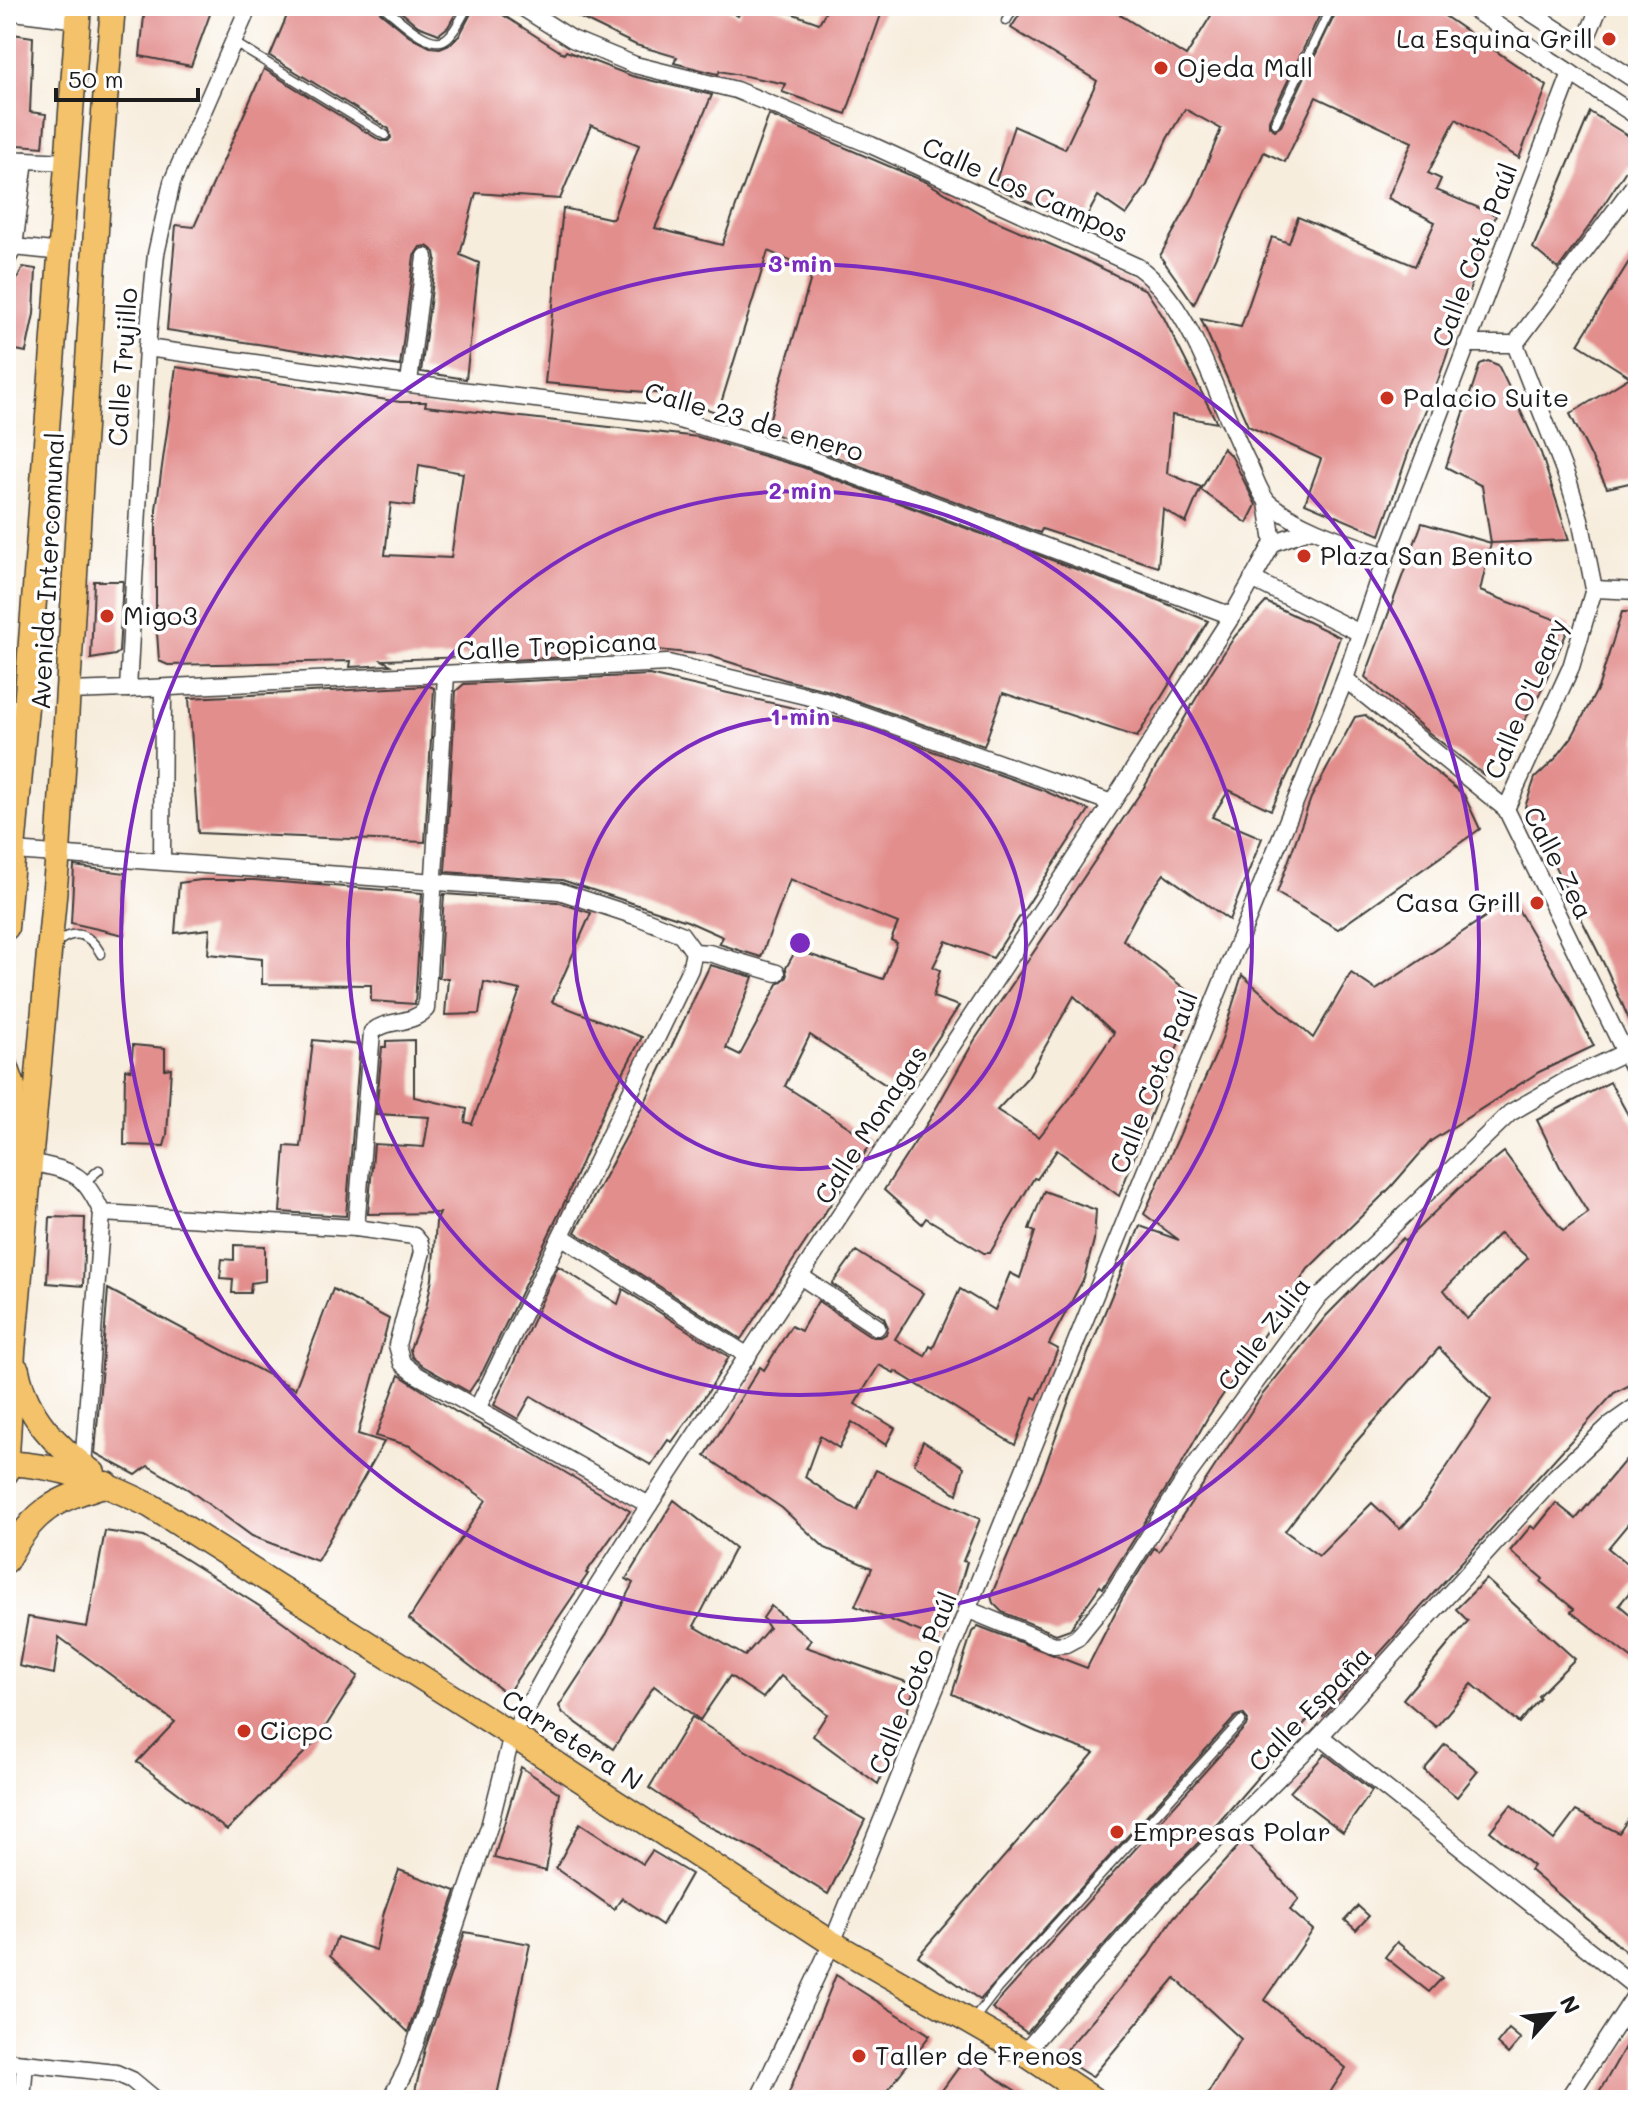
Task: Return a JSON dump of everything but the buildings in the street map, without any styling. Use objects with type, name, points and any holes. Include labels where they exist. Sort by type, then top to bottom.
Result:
[{"type":"main road","name":"Avenida Intercomunal","points":[[6,1466],[13,1352],[58,853],[101,149],[113,6]]},
{"type":"main road","name":"Avenida Intercomunal","points":[[6,928],[14,851],[16,708],[62,252],[78,13]]},
{"type":"main road","points":[[6,1066],[13,1086],[10,1212],[22,1261]]},
{"type":"main road","points":[[13,1352],[32,1414],[83,1466],[107,1484]]},
{"type":"main road","name":"Carretera N","points":[[6,1466],[66,1470],[107,1484],[151,1506],[832,1943],[1024,2053],[1094,2100]]},
{"type":"main road","points":[[6,1561],[24,1529],[45,1508],[77,1493],[107,1484]]},
{"type":"street","name":"Calle Trujillo","points":[[128,689],[147,348],[156,254],[172,182],[249,6]]},
{"type":"street","name":"Calle Los Campos","points":[[520,6],[572,39],[622,60],[736,90],[871,145],[1138,267],[1156,280],[1198,350],[1240,450],[1267,502]]},
{"type":"street","points":[[1468,6],[1638,117]]},
{"type":"street","points":[[1521,6],[1638,82]]},
{"type":"street","points":[[1583,46],[1600,6]]},
{"type":"street","points":[[6,11],[78,13]]},
{"type":"street","name":"Calle Coto Paúl","points":[[758,2100],[832,1943],[1345,679],[1386,556],[1571,73]]},
{"type":"street","points":[[6,159],[67,162]]},
{"type":"street","points":[[25,160],[10,255],[62,252]]},
{"type":"street","points":[[1466,344],[1515,344],[1638,180]]},
{"type":"street","points":[[409,382],[425,257]]},
{"type":"street","name":"Calle O'Leary","points":[[1506,809],[1571,667],[1594,589],[1580,519],[1569,483],[1515,344]]},
{"type":"street","name":"Calle 23 de enero","points":[[147,348],[659,414],[805,457],[1232,616]]},
{"type":"street","points":[[1267,502],[1273,543],[1311,529]]},
{"type":"street","points":[[1267,502],[1311,529],[1386,556]]},
{"type":"street","name":"Calle Monagas","points":[[390,2100],[407,2068],[489,1827],[512,1735],[571,1628],[1112,803],[1232,616],[1273,543]]},
{"type":"street","points":[[1252,579],[1360,633]]},
{"type":"street","points":[[1594,589],[1638,591]]},
{"type":"street","name":"Calle Tropicana","points":[[128,689],[668,663],[822,700],[1112,803]]},
{"type":"street","points":[[356,1228],[372,1032],[381,1024],[419,1017],[426,1009],[446,675]]},
{"type":"street","name":"Calle Zea","points":[[1345,679],[1506,809],[1631,1050],[1638,1079]]},
{"type":"street","points":[[162,861],[163,688]]},
{"type":"street","points":[[69,691],[128,689]]},
{"type":"street","points":[[14,851],[559,891],[681,934],[694,952],[690,969],[478,1407]]},
{"type":"street","points":[[694,952],[709,953],[777,973]]},
{"type":"street","name":"Calle Zulia","points":[[969,1610],[1054,1645],[1066,1644],[1077,1638],[1111,1596],[1187,1476],[1317,1299],[1510,1113],[1569,1079],[1631,1050]]},
{"type":"street","points":[[31,1162],[92,1176],[102,1213],[83,1466]]},
{"type":"street","points":[[102,1213],[356,1228],[414,1236],[422,1252],[397,1345],[402,1363],[417,1375],[649,1505]]},
{"type":"street","points":[[561,1236],[748,1356]]},
{"type":"street","points":[[800,1276],[877,1327]]},
{"type":"street","name":"Calle España","points":[[1024,2053],[1163,1893],[1320,1736],[1557,1475],[1611,1424],[1638,1405]]},
{"type":"street","points":[[1320,1736],[1638,1990],[1633,2010],[1567,2100]]},
{"type":"street","points":[[6,2061],[116,2073],[132,2080],[156,2100]]},
{"type":"street","points":[[22,2100],[25,2063]]},
{"type":"lane","points":[[383,6],[428,41],[441,43],[450,37],[468,6]]},
{"type":"lane","points":[[1006,21],[1015,6]]},
{"type":"lane","points":[[1275,123],[1332,6]]},
{"type":"lane","points":[[233,42],[385,135]]},
{"type":"lane","points":[[50,948],[63,938],[81,934],[89,937],[101,954]]},
{"type":"lane","points":[[971,2023],[998,1988],[1241,1721]]},
{"type":"place","name":"La Esquina Grill","points":[[1609,39]]},
{"type":"place","name":"Ojeda Mall","points":[[1161,68]]},
{"type":"place","name":"Palacio Suite","points":[[1387,398]]},
{"type":"place","name":"Plaza San Benito","points":[[1304,556]]},
{"type":"place","name":"Migo3","points":[[107,616]]},
{"type":"place","name":"Casa Grill","points":[[1537,903]]},
{"type":"place","name":"Cicpc","points":[[244,1731]]},
{"type":"place","name":"Empresas Polar","points":[[1117,1832]]},
{"type":"place","name":"Taller de Frenos","points":[[859,2056]]}]
